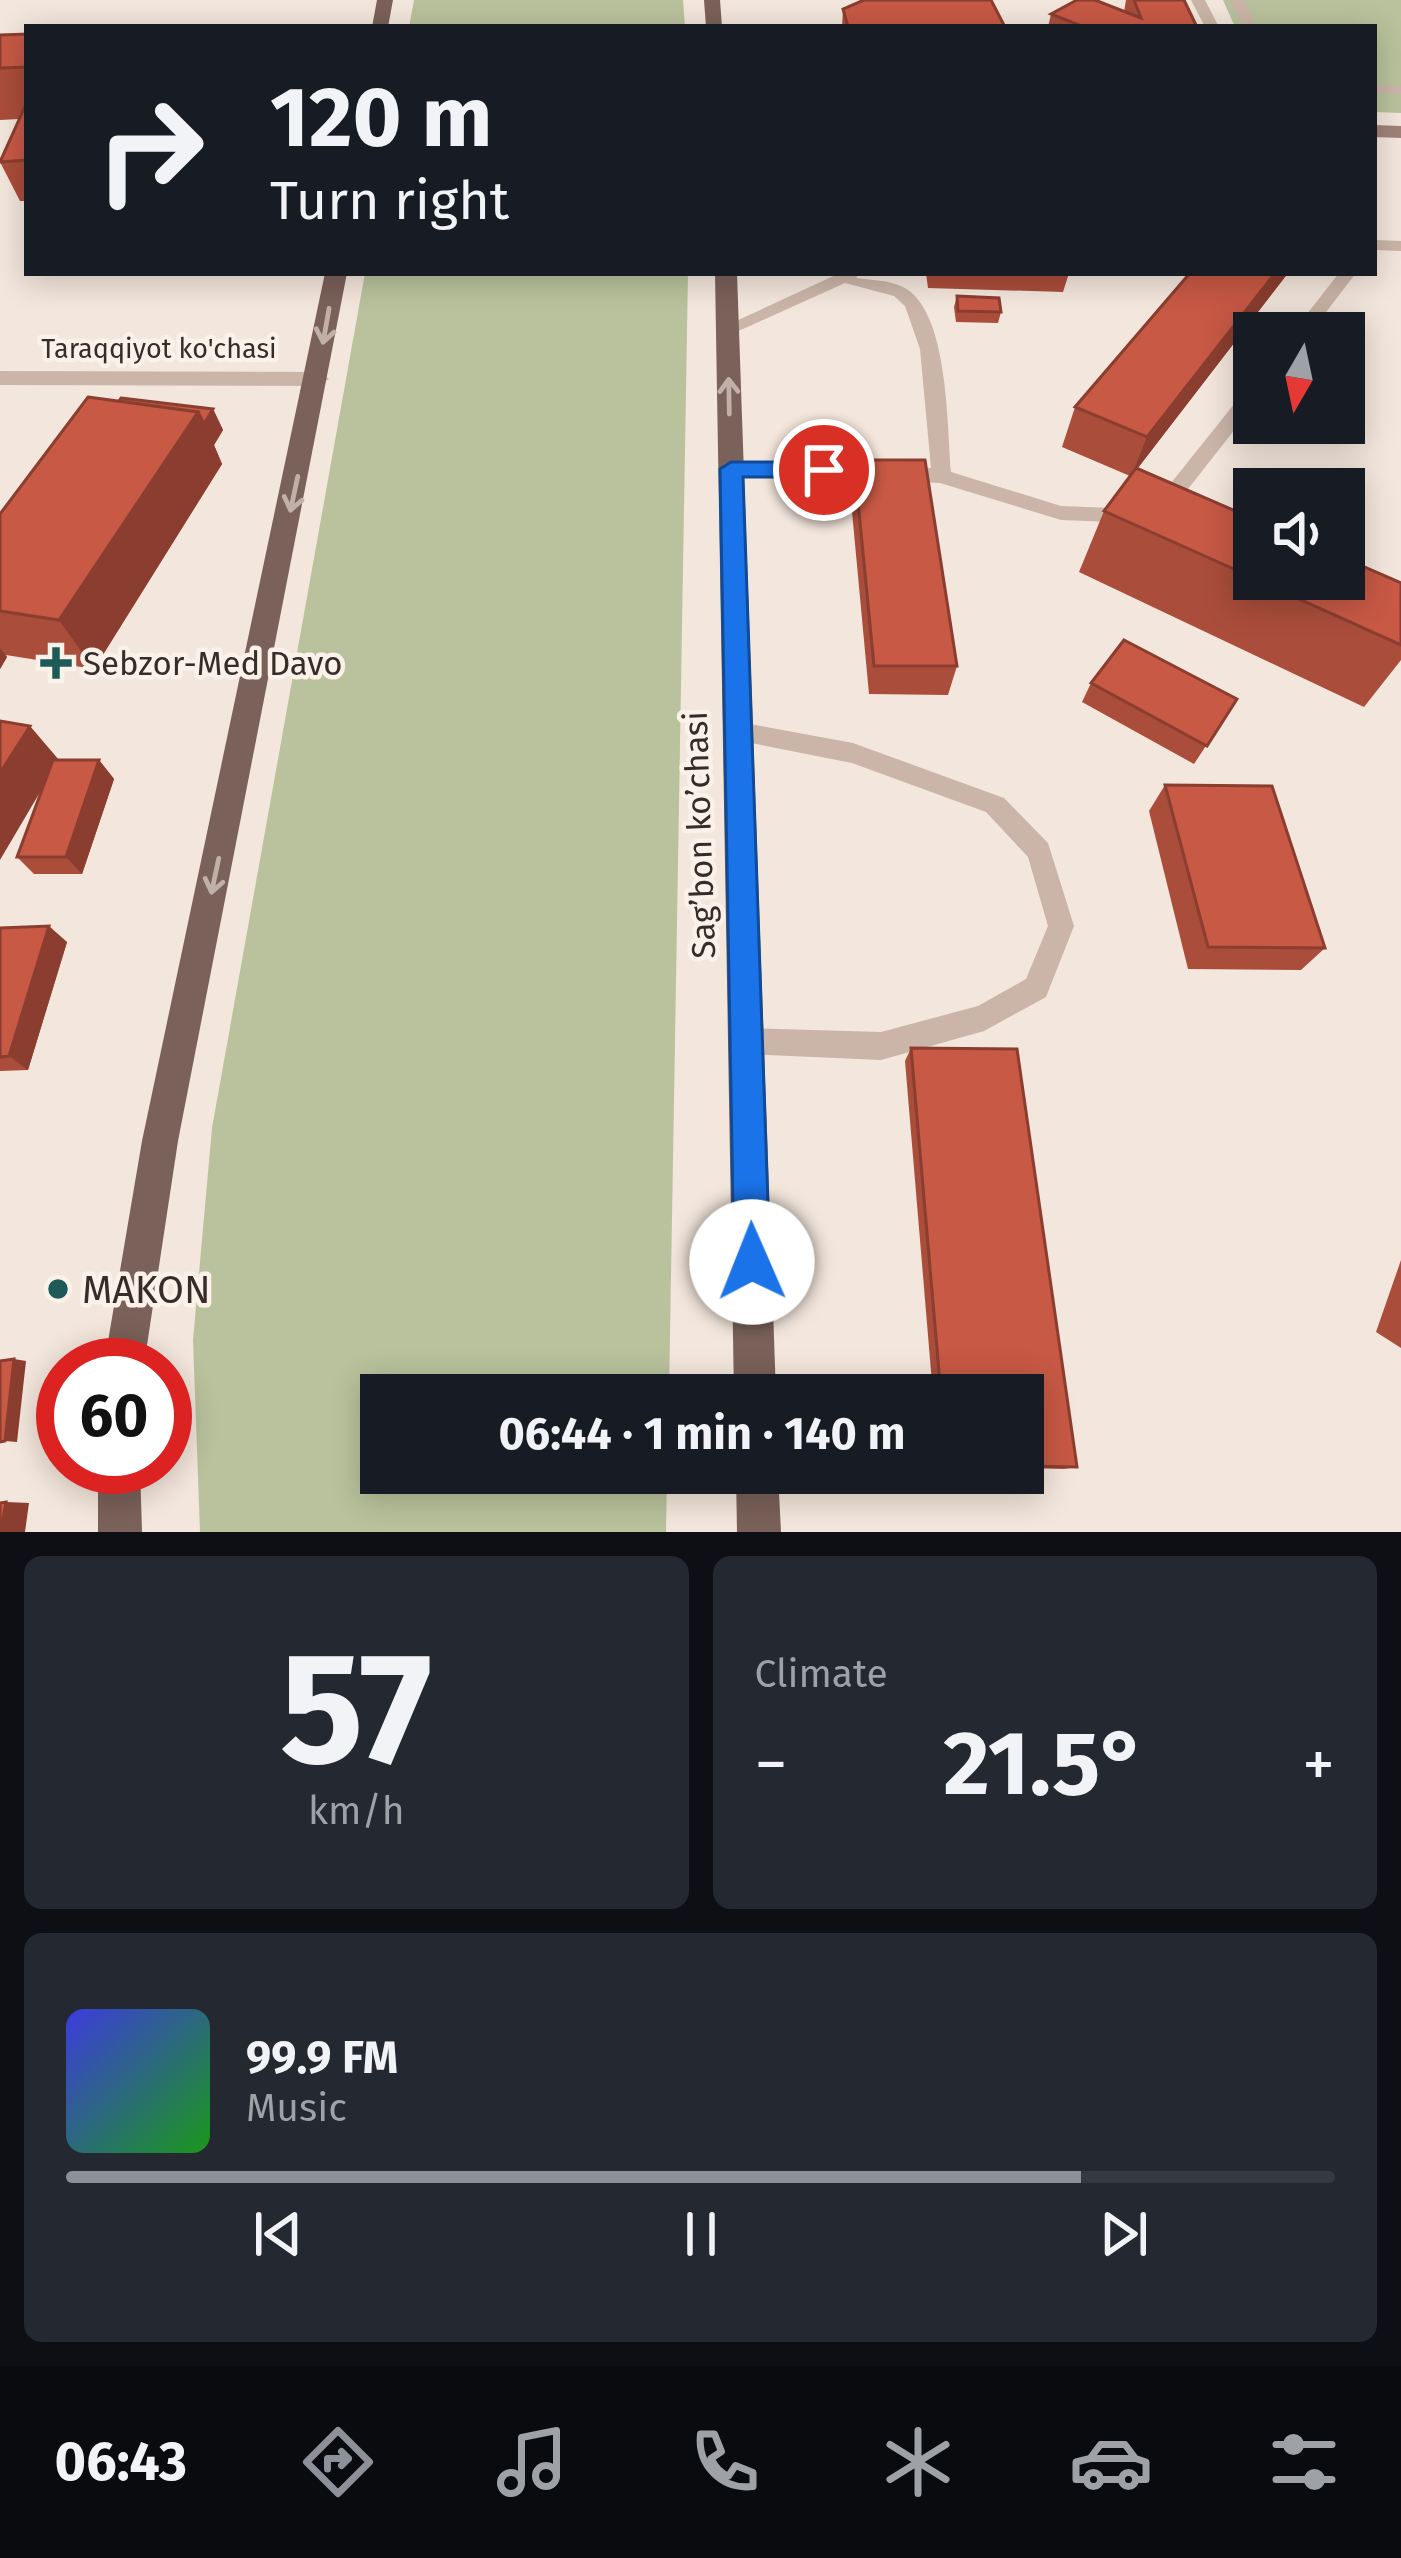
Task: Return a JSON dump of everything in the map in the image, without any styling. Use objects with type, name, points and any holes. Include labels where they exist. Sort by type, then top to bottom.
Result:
[{"type":"main road","points":[[128,1338],[160,1141],[335,276]]},
{"type":"main road","name":"Sag’bon ko’chasi","points":[[726,276],[755,1374]]},
{"type":"main road","points":[[119,1494],[120,1532]]},
{"type":"main road","points":[[758,1494],[759,1532]]},
{"type":"street","name":"Taraqqiyot ko'chasi","points":[[0,379],[317,379]]},
{"type":"lane","points":[[1317,312],[1346,276]]},
{"type":"lane","points":[[728,329],[853,279],[899,291],[916,307],[928,338],[941,476]]},
{"type":"lane","points":[[731,469],[941,476],[1061,513],[1112,515],[1170,498],[1233,418]]},
{"type":"lane","points":[[739,732],[853,753],[994,805],[1039,851],[1061,926],[1036,988],[984,1018],[881,1046],[747,1041]]},
{"type":"green space","points":[[414,0],[683,0],[685,24],[410,24]]},
{"type":"green space","points":[[1223,0],[1401,0],[1401,113],[1377,112],[1377,24],[1234,24]]},
{"type":"green space","points":[[364,276],[688,276],[669,1374],[360,1374],[360,1494],[667,1494],[666,1532],[200,1532],[193,1340],[212,1128]]},
{"type":"building","points":[[864,0],[991,0],[1003,24],[847,24],[843,9]]},
{"type":"building","points":[[1077,0],[1095,0],[1141,18],[1134,0],[1184,0],[1196,24],[1076,24],[1051,14]]},
{"type":"building","points":[[24,34],[24,67],[0,68],[0,35]]},
{"type":"building","points":[[24,109],[24,160],[0,162]]},
{"type":"building","points":[[1187,276],[1273,276],[1245,312],[1233,312],[1233,327],[1147,437],[1075,407]]},
{"type":"building","points":[[957,296],[999,298],[1001,312],[958,311]]},
{"type":"building","points":[[88,397],[198,412],[59,620],[0,611],[0,514]]},
{"type":"building","points":[[119,401],[213,409],[204,424],[198,412]]},
{"type":"building","points":[[854,460],[925,460],[957,666],[874,666]]},
{"type":"building","points":[[1136,468],[1233,510],[1233,569],[1104,511]]},
{"type":"building","points":[[1365,567],[1401,583],[1401,645],[1301,600],[1365,600]]},
{"type":"building","points":[[1124,640],[1237,699],[1207,746],[1091,683]]},
{"type":"building","points":[[0,721],[30,726],[0,773]]},
{"type":"building","points":[[53,760],[99,760],[66,857],[17,857]]},
{"type":"building","points":[[1165,785],[1272,786],[1325,948],[1208,947]]},
{"type":"building","points":[[49,926],[9,1056],[0,1057],[0,928]]},
{"type":"building","points":[[911,1048],[1017,1049],[1077,1467],[1044,1466],[1044,1374],[939,1374]]},
{"type":"building","points":[[14,1359],[5,1441],[0,1442],[0,1361]]},
{"type":"building","points":[[6,1502],[1,1532],[0,1532],[0,1503]]},
{"type":"place","name":"Sebzor-Med Davo","points":[[56,663]]},
{"type":"place","name":"MAKON","points":[[58,1289]]},
{"type":"route","points":[[752,1262],[731,469],[824,470]]}]
